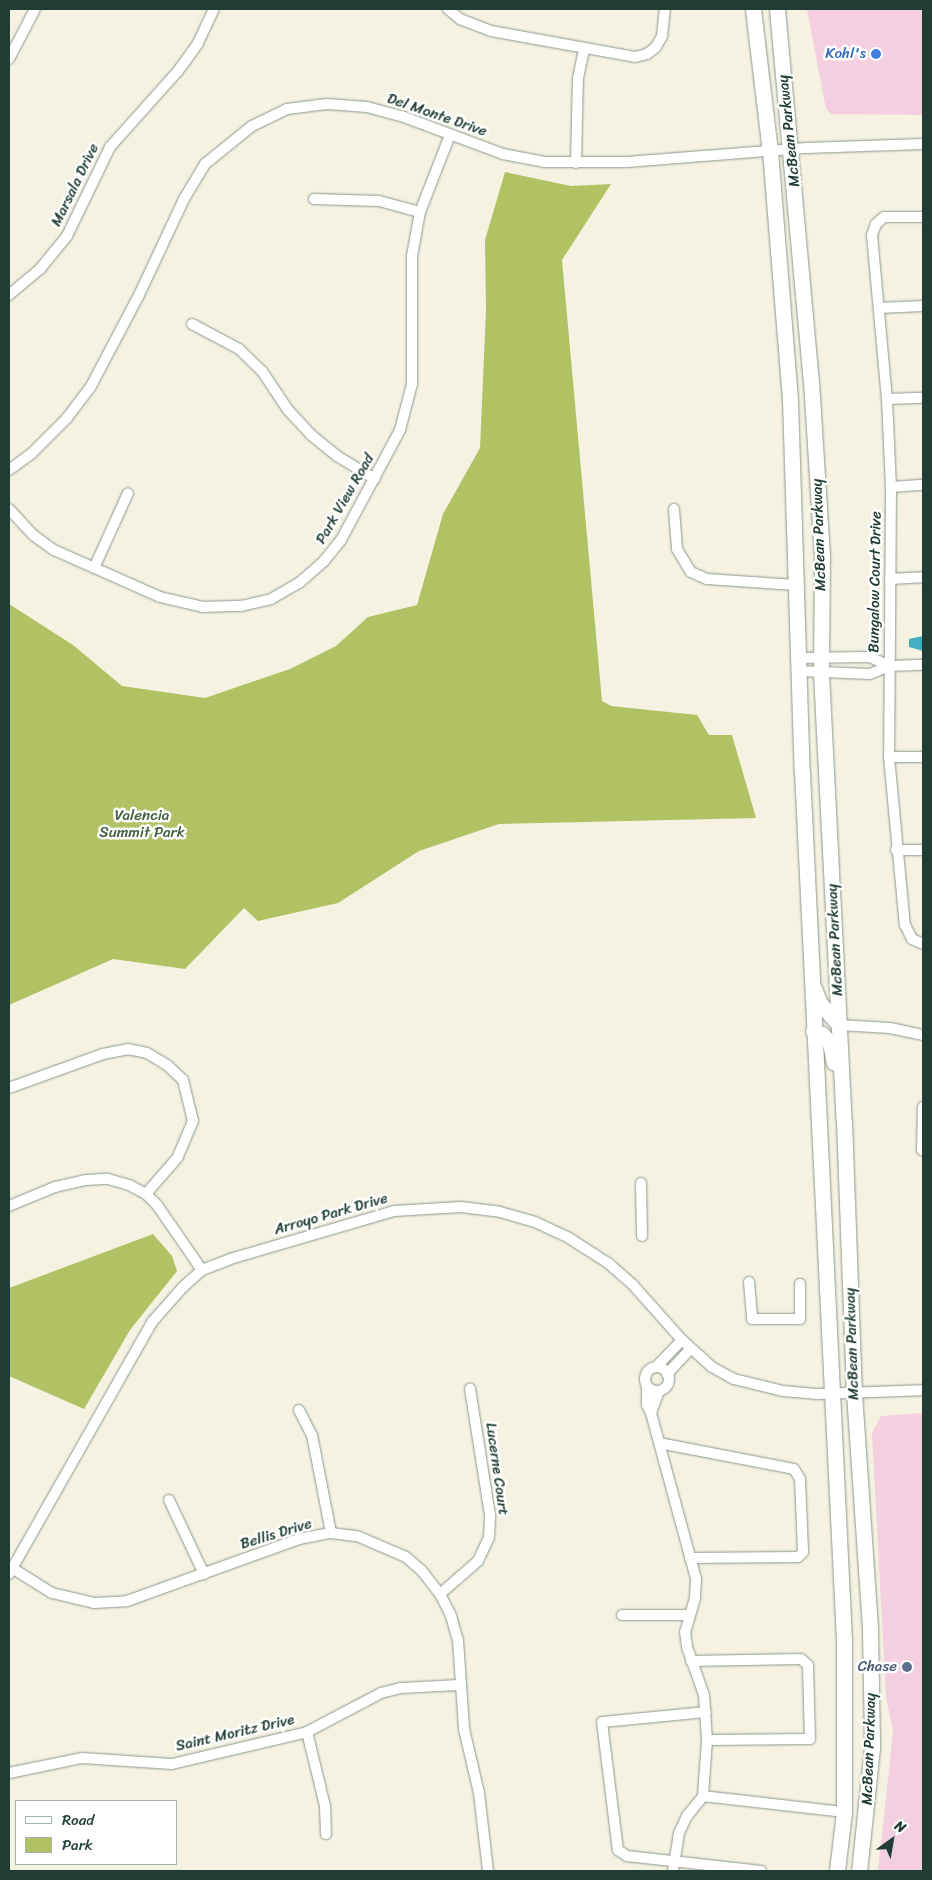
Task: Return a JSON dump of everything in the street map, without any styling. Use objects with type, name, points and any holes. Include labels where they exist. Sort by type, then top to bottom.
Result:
[{"type":"main road","name":"McBean Parkway","points":[[753,9],[770,151],[790,400],[798,665],[813,1032],[844,1639],[844,1812],[836,1871]]},
{"type":"main road","name":"McBean Parkway","points":[[777,9],[812,381],[822,554],[821,673],[840,1025],[854,1393],[870,1628],[872,1748],[859,1871]]},
{"type":"main road","points":[[811,979],[819,1002],[840,1025]]},
{"type":"main road","points":[[813,1032],[822,1034],[830,1043],[844,1121]]},
{"type":"street","points":[[9,59],[35,9]]},
{"type":"street","name":"Marsala Drive","points":[[9,295],[40,269],[67,236],[110,147],[178,71],[198,43],[214,9]]},
{"type":"street","points":[[448,9],[460,19],[491,32],[634,57],[647,54],[662,36],[665,9]]},
{"type":"street","points":[[576,164],[578,78],[584,49]]},
{"type":"street","name":"Del Monte Drive","points":[[9,470],[31,454],[61,424],[90,388],[139,296],[184,199],[205,164],[252,126],[288,110],[327,104],[376,110],[503,154],[545,162],[576,164],[790,149],[923,144]]},
{"type":"street","name":"Park View Road","points":[[9,509],[47,545],[160,597],[203,607],[241,606],[271,599],[299,584],[324,561],[341,540],[400,430],[412,384],[412,256],[420,212],[450,135]]},
{"type":"street","points":[[314,199],[379,201],[420,212]]},
{"type":"street","name":"Bungalow Court Drive","points":[[923,216],[884,217],[876,224],[872,235],[887,399],[890,486],[889,757],[896,850],[905,925],[912,939],[923,944]]},
{"type":"street","points":[[879,308],[923,306]]},
{"type":"street","points":[[192,324],[239,349],[262,371],[288,410],[310,434],[337,456],[375,479]]},
{"type":"street","points":[[887,399],[923,398]]},
{"type":"street","points":[[890,486],[923,485]]},
{"type":"street","points":[[94,568],[128,493]]},
{"type":"street","points":[[674,509],[677,549],[683,563],[691,572],[707,580],[796,585]]},
{"type":"street","points":[[890,578],[923,577]]},
{"type":"street","points":[[798,665],[821,657],[870,657],[889,666]]},
{"type":"street","points":[[798,665],[821,673],[870,674],[889,666],[923,665]]},
{"type":"street","points":[[889,757],[923,757]]},
{"type":"street","points":[[896,850],[923,850]]},
{"type":"street","points":[[840,1025],[890,1028],[923,1035]]},
{"type":"street","points":[[9,1088],[103,1054],[128,1049],[147,1053],[167,1066],[182,1080],[193,1121],[178,1157],[146,1194]]},
{"type":"street","points":[[922,1150],[923,1107]]},
{"type":"street","points":[[9,1206],[55,1186],[86,1180],[108,1179],[146,1194],[202,1270]]},
{"type":"street","points":[[641,1183],[642,1236]]},
{"type":"street","name":"Arroyo Park Drive","points":[[10,1571],[153,1321],[168,1302],[202,1270],[230,1259],[394,1211],[461,1207],[500,1212],[535,1222],[569,1238],[608,1263],[634,1285],[682,1340],[712,1367],[734,1379],[782,1391],[854,1393],[923,1390]]},
{"type":"street","points":[[749,1282],[752,1320],[800,1319],[800,1284]]},
{"type":"street","points":[[674,1866],[683,1825],[703,1796],[707,1740],[706,1712],[704,1695],[692,1661],[685,1632],[695,1598],[696,1579],[652,1413],[647,1406],[646,1374],[656,1367],[682,1340]]},
{"type":"street","points":[[652,1413],[658,1391],[668,1383],[667,1374],[691,1348]]},
{"type":"street","points":[[656,1367],[667,1374]]},
{"type":"street","points":[[647,1386],[658,1391]]},
{"type":"street","name":"Lucerne Court","points":[[440,1594],[478,1562],[489,1537],[490,1515],[470,1389]]},
{"type":"street","points":[[299,1410],[312,1435],[330,1534]]},
{"type":"street","points":[[659,1442],[794,1469],[800,1479],[803,1552],[798,1557],[690,1558]]},
{"type":"street","points":[[170,1500],[204,1574]]},
{"type":"street","name":"Bellis Drive","points":[[10,1571],[52,1592],[94,1603],[127,1601],[299,1539],[330,1534],[357,1536],[406,1558],[422,1572],[440,1594],[451,1616],[458,1640],[459,1685],[464,1729],[487,1839],[488,1871]]},
{"type":"street","points":[[622,1615],[689,1615]]},
{"type":"street","points":[[692,1661],[801,1659],[808,1665],[810,1739],[707,1740]]},
{"type":"street","name":"Saint Moritz Drive","points":[[9,1773],[82,1758],[172,1764],[307,1732],[381,1693],[401,1688],[459,1685]]},
{"type":"street","points":[[706,1712],[602,1722],[618,1850],[627,1856],[674,1866],[761,1871]]},
{"type":"street","points":[[307,1732],[325,1806],[326,1834]]},
{"type":"street","points":[[703,1796],[844,1812]]},
{"type":"shaded area","name":"Kohl's","points":[[807,9],[923,9],[923,115],[831,114],[826,109]]},
{"type":"shaded area","points":[[923,1413],[923,1871],[878,1871],[893,1732],[886,1697],[872,1433],[881,1416]]},
{"type":"green space","name":"Valencia Summit Park","points":[[505,172],[571,186],[611,184],[562,260],[602,701],[611,706],[697,715],[709,735],[732,735],[756,818],[499,824],[419,851],[338,903],[258,921],[244,908],[185,969],[113,959],[9,1005],[9,604],[73,645],[122,686],[205,698],[290,669],[336,646],[368,617],[417,605],[443,514],[480,448],[486,310],[485,240]]},
{"type":"green space","points":[[153,1234],[172,1256],[177,1271],[130,1330],[84,1409],[9,1376],[9,1288]]},
{"type":"water","points":[[923,636],[923,651],[909,647],[909,639]]},
{"type":"place","name":"Kohl's","points":[[876,54]]},
{"type":"place","name":"Chase","points":[[907,1667]]}]
